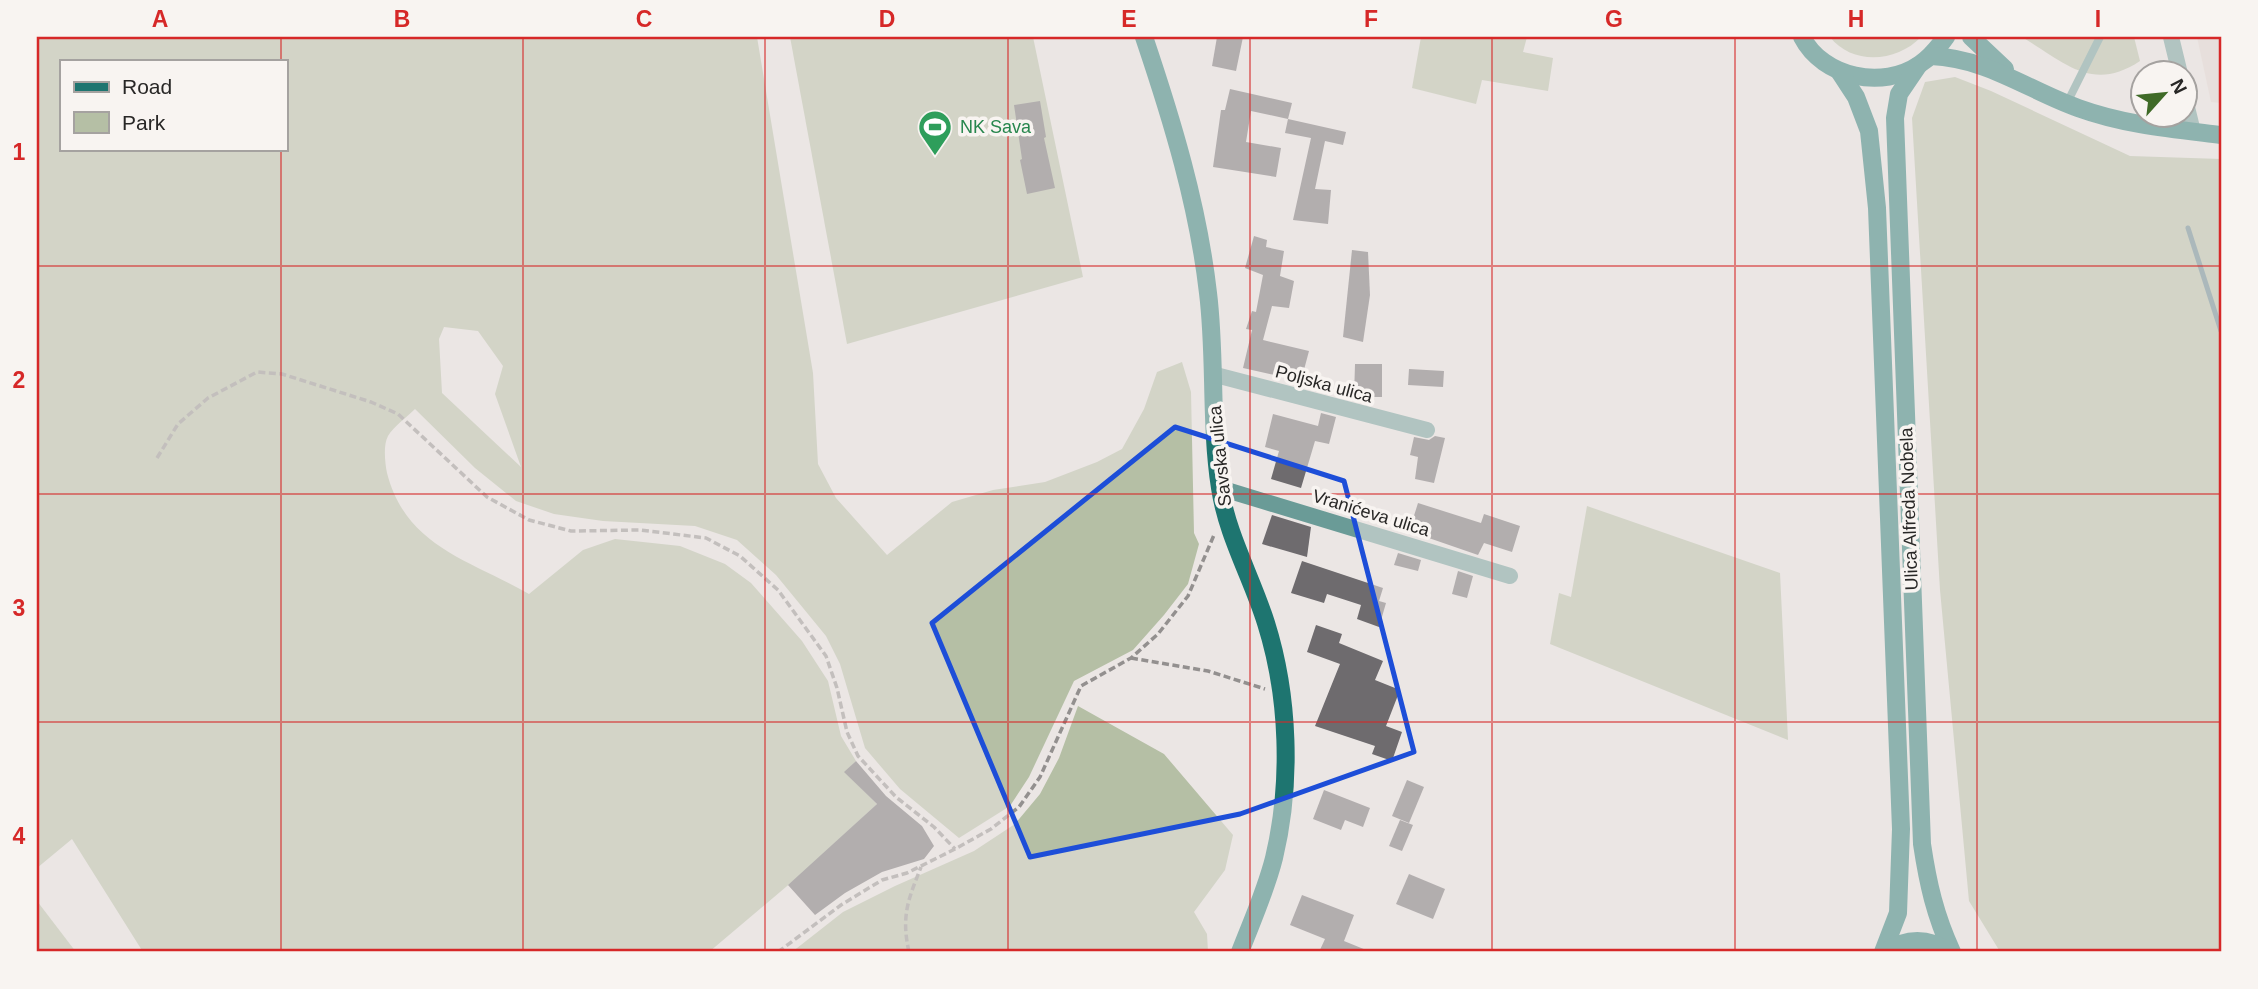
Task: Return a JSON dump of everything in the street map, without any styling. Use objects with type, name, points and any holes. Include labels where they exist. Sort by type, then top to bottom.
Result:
[{"type":"street","name":"Savska ulica","points":[[1144,37],[1173,124],[1202,247],[1208,293],[1220,488],[1224,509],[1265,621],[1282,695],[1284,771],[1281,824],[1265,887],[1240,952]]},
{"type":"street","points":[[1801,37],[1819,59],[1839,71],[1866,78],[1893,77],[1924,61],[1965,60],[2016,78],[2067,103],[2118,121],[2152,128],[2221,135]]},
{"type":"street","name":"Ulica Alfreda Nobela","points":[[1946,37],[1899,94],[1895,118],[1922,844],[1928,888],[1938,923],[1951,952]]},
{"type":"street","points":[[1971,37],[2016,78]]},
{"type":"street","points":[[2171,37],[2176,60]]},
{"type":"street","name":"Ulica Alfreda Nobela","points":[[1839,71],[1856,97],[1869,131],[1877,208],[1901,829],[1898,913],[1884,952]]},
{"type":"street","name":"Poljska ulica","points":[[1212,374],[1427,430]]},
{"type":"street","name":"Vranićeva ulica","points":[[1220,488],[1510,576]]},
{"type":"street","points":[[1884,952],[1909,941],[1925,941],[1940,945],[1951,952]]},
{"type":"lane","points":[[2067,103],[2099,37]]},
{"type":"path","points":[[157,458],[178,424],[208,398],[257,372],[282,374],[371,402],[398,414],[486,496],[529,520],[571,531],[640,530],[706,538],[740,556],[778,590],[826,656],[847,732],[858,756],[896,797],[934,827],[955,849]]},
{"type":"path","points":[[778,952],[841,905],[882,880],[907,873],[955,849],[990,830],[1019,807],[1040,777],[1082,686],[1131,657],[1158,634],[1188,596],[1224,509]]},
{"type":"path","points":[[1131,657],[1208,671],[1282,695]]},
{"type":"path","points":[[909,952],[904,930],[908,903],[922,866]]},
{"type":"highlighted area","points":[[1175,427],[1344,481],[1414,752],[1240,814],[1030,857],[932,623]]},
{"type":"shaded area","points":[[2197,37],[2221,37],[2221,103],[2211,102]]},
{"type":"green space","points":[[37,37],[757,37],[813,373],[818,464],[836,498],[887,555],[952,502],[993,490],[1045,482],[1097,462],[1122,449],[1144,409],[1157,372],[1182,362],[1191,392],[1194,533],[1199,544],[1188,584],[1133,650],[1074,681],[1029,777],[1010,806],[959,838],[900,789],[865,748],[840,664],[826,636],[776,575],[737,540],[695,526],[603,521],[554,514],[516,501],[475,468],[415,409],[391,432],[385,444],[385,459],[396,498],[409,518],[425,535],[463,560],[529,594],[583,550],[615,539],[680,546],[725,564],[751,583],[802,641],[828,681],[841,736],[856,761],[845,772],[877,804],[806,870],[709,952],[143,952],[72,839],[37,868]],"holes":[[[444,327],[478,331],[503,366],[495,394],[521,467],[442,393],[439,339]]]},
{"type":"green space","name":"NK Sava","points":[[790,37],[1033,37],[1083,277],[847,344]]},
{"type":"green space","points":[[1421,37],[1527,37],[1523,52],[1553,58],[1548,91],[1482,80],[1476,104],[1412,88]]},
{"type":"green space","points":[[1830,37],[1921,37],[1900,52],[1875,57],[1851,53]]},
{"type":"green space","points":[[2022,37],[2134,37],[2140,60],[2128,60],[2128,67],[2107,74],[2093,74],[2065,64]]},
{"type":"green space","points":[[1955,77],[2130,156],[2221,159],[2221,952],[2005,952],[1999,950],[1969,901],[1940,590],[1912,118],[1925,82]]},
{"type":"green space","points":[[1587,506],[1780,573],[1788,740],[1550,644],[1559,593],[1571,597]]},
{"type":"green space","points":[[1078,706],[1164,754],[1233,835],[1225,870],[1194,912],[1207,934],[1208,952],[792,952],[843,912],[974,851],[1015,824],[1040,794],[1059,758]]},
{"type":"green space","points":[[37,901],[76,952],[37,952]]},
{"type":"building","points":[[1217,37],[1243,37],[1236,71],[1212,66]]},
{"type":"building","points":[[1230,89],[1292,103],[1288,119],[1251,111],[1246,142],[1281,148],[1276,177],[1213,167],[1221,110],[1225,110]]},
{"type":"building","points":[[1040,101],[1044,138],[1055,188],[1027,194],[1014,105]]},
{"type":"building","points":[[1288,119],[1346,132],[1343,145],[1325,141],[1315,189],[1331,190],[1328,224],[1293,220],[1311,138],[1285,133]]},
{"type":"building","points":[[1254,236],[1267,240],[1266,247],[1284,251],[1280,276],[1294,281],[1289,308],[1272,306],[1263,340],[1309,351],[1301,381],[1243,368],[1252,330],[1246,329],[1252,311],[1256,312],[1263,275],[1245,268]]},
{"type":"building","points":[[1352,250],[1368,252],[1370,295],[1363,342],[1343,337]]},
{"type":"building","points":[[1355,364],[1382,364],[1382,397],[1354,397]]},
{"type":"building","points":[[1409,369],[1444,371],[1443,387],[1408,385]]},
{"type":"building","points":[[1321,413],[1336,417],[1329,444],[1315,441],[1301,488],[1271,479],[1279,451],[1265,447],[1273,414],[1318,426]]},
{"type":"building","points":[[1435,436],[1445,438],[1434,483],[1415,479],[1418,457],[1410,455],[1414,437],[1429,440]]},
{"type":"building","points":[[1418,503],[1481,523],[1484,514],[1520,526],[1512,552],[1484,543],[1478,555],[1423,536],[1426,526],[1412,522]]},
{"type":"building","points":[[1272,515],[1311,527],[1307,557],[1262,544]]},
{"type":"building","points":[[1398,553],[1421,560],[1418,571],[1394,565]]},
{"type":"building","points":[[1302,561],[1383,588],[1379,601],[1386,603],[1379,627],[1357,619],[1361,605],[1327,594],[1324,603],[1291,593]]},
{"type":"building","points":[[1458,571],[1473,576],[1467,598],[1452,594]]},
{"type":"building","points":[[1316,625],[1342,634],[1339,643],[1383,661],[1375,680],[1400,690],[1386,726],[1402,732],[1392,761],[1372,754],[1375,746],[1315,726],[1340,664],[1307,652]]},
{"type":"building","points":[[856,761],[886,796],[922,826],[934,846],[924,859],[882,872],[845,893],[815,915],[788,885],[877,804],[844,772]]},
{"type":"building","points":[[1407,780],[1424,787],[1409,823],[1392,816]]},
{"type":"building","points":[[1324,790],[1370,808],[1363,827],[1345,820],[1341,830],[1313,819]]},
{"type":"building","points":[[1400,820],[1413,825],[1402,851],[1389,846]]},
{"type":"building","points":[[1409,874],[1445,889],[1433,919],[1396,904]]},
{"type":"building","points":[[1302,895],[1354,915],[1344,941],[1371,952],[1319,952],[1325,939],[1290,925]]},
{"type":"waterway","points":[[2188,228],[2221,331]]},
{"type":"place","name":"NK Sava","points":[[935,157]]}]
